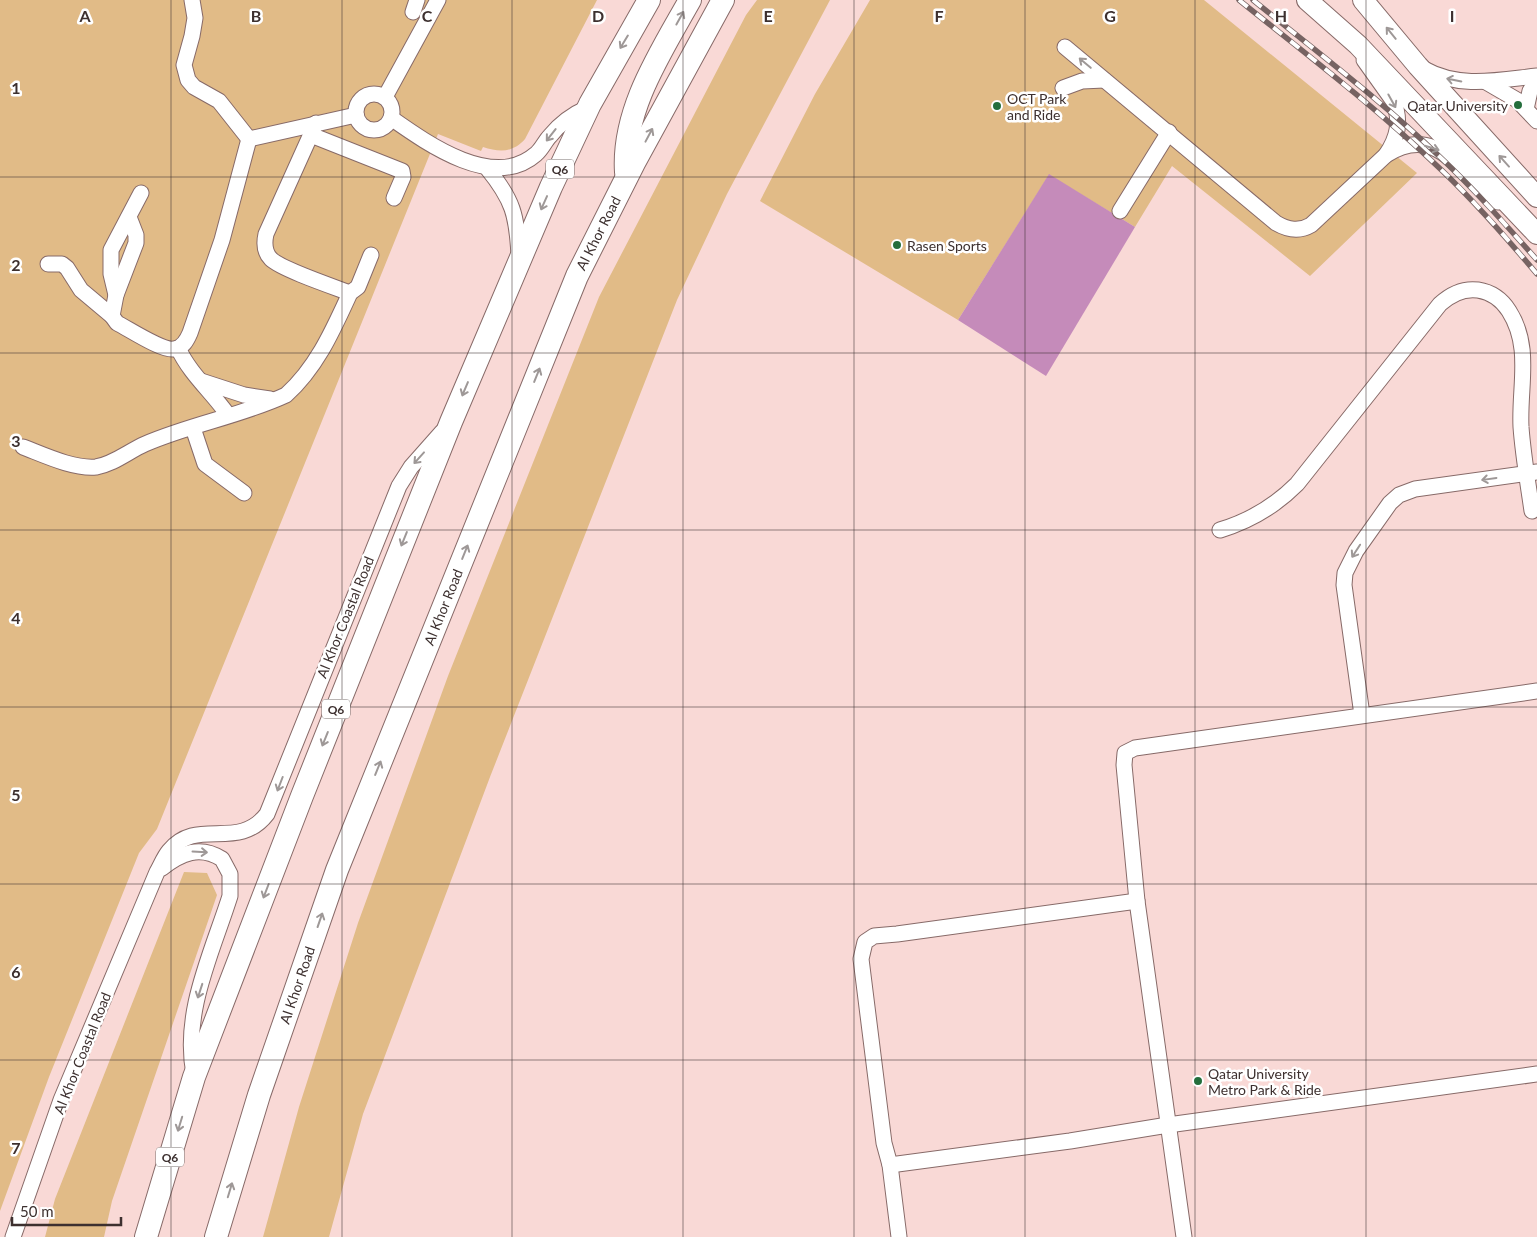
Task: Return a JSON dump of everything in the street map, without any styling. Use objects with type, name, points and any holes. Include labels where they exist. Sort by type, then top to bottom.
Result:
[{"type":"highway","name":"Q6","points":[[146,1237],[194,1077],[302,796],[451,422],[519,260],[589,107],[649,0]]},
{"type":"highway","points":[[627,178],[625,158],[634,115],[647,78],[690,0]]},
{"type":"highway","name":"Al Khor Road","points":[[216,1237],[260,1095],[337,870],[577,276],[627,178],[723,0]]},
{"type":"main road","points":[[1307,0],[1358,45],[1537,234]]},
{"type":"main road","points":[[1363,0],[1418,66],[1537,197]]},
{"type":"street","points":[[192,0],[195,18],[184,65],[186,76],[194,87],[219,101],[249,139]]},
{"type":"street","points":[[385,97],[438,0]]},
{"type":"street","points":[[1358,45],[1369,69],[1394,102],[1397,110],[1397,136],[1386,155]]},
{"type":"street","points":[[1065,47],[1276,223],[1293,230],[1306,228],[1316,222],[1386,155],[1394,150],[1413,144],[1433,147],[1450,156],[1482,190],[1520,215]]},
{"type":"street","points":[[1418,66],[1448,79],[1486,82],[1537,78]]},
{"type":"street","points":[[1526,109],[1530,91],[1537,78]]},
{"type":"street","points":[[1063,88],[1082,81],[1104,80]]},
{"type":"street","points":[[1486,82],[1508,93],[1537,121]]},
{"type":"street","points":[[375,94],[385,97],[392,109],[391,118],[386,126],[370,129],[361,124],[356,115],[358,104],[365,96],[375,94]]},
{"type":"street","points":[[391,118],[434,147],[487,168],[509,167],[526,162],[538,152],[560,123],[589,107]]},
{"type":"street","points":[[249,139],[314,129],[356,115]]},
{"type":"street","points":[[314,129],[402,170],[403,177],[394,198]]},
{"type":"street","points":[[314,129],[266,234],[265,247],[268,254],[277,264],[350,293]]},
{"type":"street","points":[[1120,211],[1169,132]]},
{"type":"street","points":[[48,264],[62,264],[67,268],[81,290],[94,303],[112,316],[117,323],[165,348],[178,348],[188,338],[218,250],[249,139]]},
{"type":"street","points":[[487,168],[505,191],[514,212],[518,229],[519,260]]},
{"type":"street","points":[[116,295],[110,258],[114,244],[141,193]]},
{"type":"street","points":[[112,316],[116,295],[136,243],[136,235],[129,217]]},
{"type":"street","points":[[23,447],[70,463],[96,467],[106,464],[143,445],[286,395],[299,383],[313,365],[350,293],[358,287],[371,255]]},
{"type":"street","points":[[1220,530],[1254,517],[1284,497],[1297,484],[1440,304],[1452,294],[1467,290],[1484,291],[1499,299],[1510,312],[1521,336],[1524,357],[1521,424],[1532,473],[1532,511]]},
{"type":"street","points":[[178,348],[188,368],[228,415]]},
{"type":"street","points":[[200,381],[244,395],[274,400]]},
{"type":"street","name":"Al Khor Coastal Road","points":[[12,1237],[61,1100],[157,872],[169,851],[181,841],[198,834],[244,832],[257,825],[267,814],[399,486],[411,467],[451,422]]},
{"type":"street","points":[[193,428],[205,464],[213,472],[244,492]]},
{"type":"street","points":[[1362,715],[1344,585],[1345,573],[1351,558],[1379,517],[1399,495],[1415,489],[1532,473]]},
{"type":"street","points":[[1184,1237],[1137,901],[1124,765],[1125,753],[1135,748],[1362,715],[1451,705],[1537,691]]},
{"type":"street","points":[[157,872],[172,860],[188,852],[202,851],[222,859],[232,881],[230,896],[192,1016],[190,1045],[194,1077]]},
{"type":"street","points":[[899,1237],[890,1165],[884,1143],[861,959],[865,942],[874,936],[1137,901]]},
{"type":"street","points":[[890,1165],[1070,1142],[1168,1125],[1537,1074]]},
{"type":"shaded area","points":[[0,0],[597,0],[525,139],[520,144],[506,150],[483,147],[481,151],[438,134],[157,829],[139,853],[49,1077],[0,1211]]},
{"type":"shaded area","points":[[757,0],[830,0],[727,194],[677,300],[490,777],[363,1114],[329,1237],[263,1237],[299,1107],[358,923],[448,676],[599,297],[746,15]]},
{"type":"shaded area","points":[[870,0],[1204,0],[1417,173],[1310,276],[1172,166],[1135,227],[1049,175],[958,320],[760,201],[815,94]]},
{"type":"shaded area","points":[[1049,174],[1135,227],[1046,376],[958,320]]},
{"type":"shaded area","points":[[184,872],[207,873],[217,895],[112,1201],[104,1237],[45,1237],[55,1199]]},
{"type":"railway","points":[[1239,0],[1387,121],[1448,176],[1500,231],[1537,274]]},
{"type":"railway","points":[[1253,0],[1418,136],[1478,195],[1537,260]]},
{"type":"place","name":"Qatar University","points":[[1518,105]]},
{"type":"place","name":"OCT Park and Ride","points":[[997,106]]},
{"type":"place","name":"Rasen Sports","points":[[897,245]]},
{"type":"place","name":"Qatar University Metro Park & Ride","points":[[1198,1081]]}]
